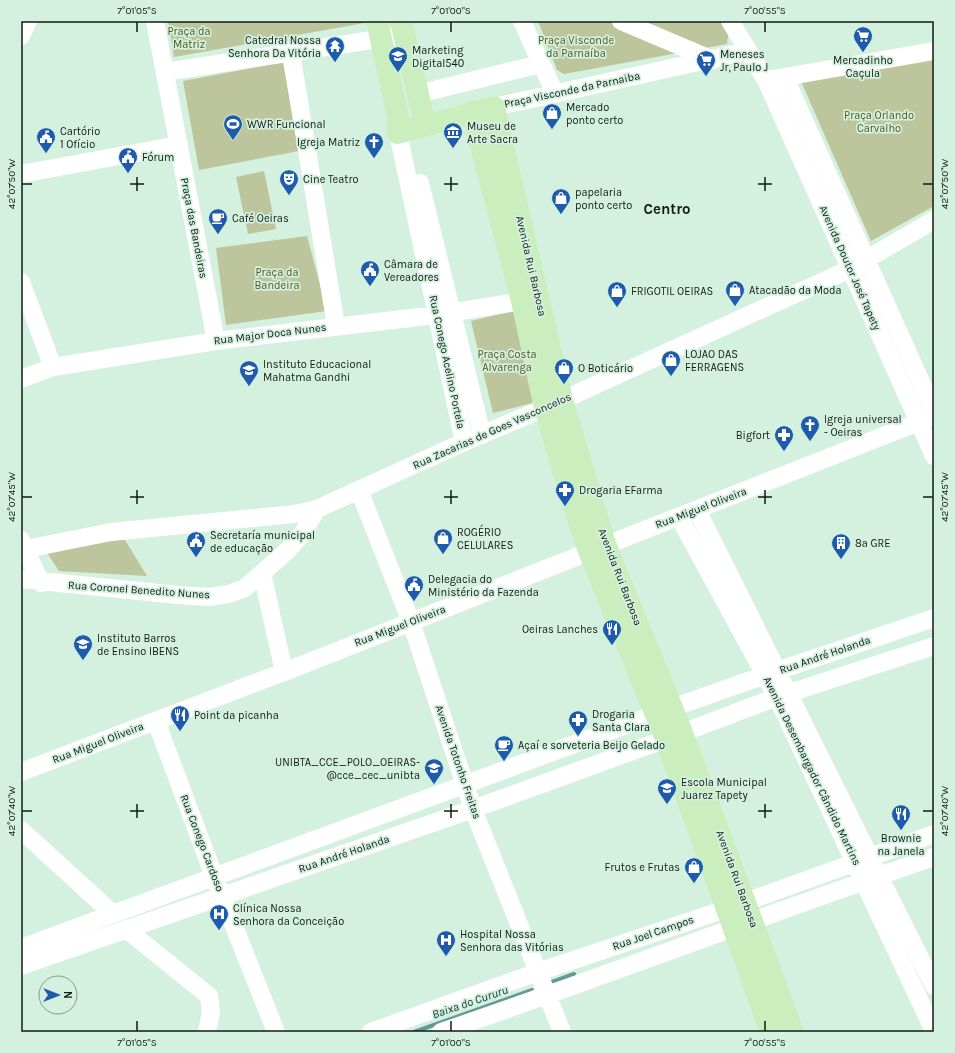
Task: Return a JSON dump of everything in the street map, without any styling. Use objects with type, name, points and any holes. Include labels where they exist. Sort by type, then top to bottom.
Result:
[{"type":"main road","points":[[403,28],[418,94],[407,126]]},
{"type":"main road","name":"Rua Conego Acelino Portela","points":[[379,30],[407,126]]},
{"type":"main road","name":"Praça Visconde da Parnaiba","points":[[407,126],[494,107]]},
{"type":"main road","name":"Avenida Rui Barbosa","points":[[494,107],[530,300],[553,404],[560,462],[674,736],[739,914],[793,1032]]},
{"type":"main road","name":"Avenida Rui Barbosa","points":[[472,112],[530,300]]},
{"type":"main road","name":"Avenida Rui Barbosa","points":[[739,914],[771,1032]]},
{"type":"street","points":[[21,36],[28,21]]},
{"type":"street","name":"Praça das Bandeiras","points":[[155,21],[216,342]]},
{"type":"street","points":[[522,21],[540,64],[555,94]]},
{"type":"street","points":[[621,21],[712,60]]},
{"type":"street","name":"Avenida Doutor José Tapety","points":[[730,21],[766,80],[850,269],[926,420],[934,456]]},
{"type":"street","points":[[165,72],[291,52],[379,30],[403,28]]},
{"type":"street","name":"Praça Visconde da Parnaiba","points":[[494,107],[748,51]]},
{"type":"street","points":[[766,80],[785,78],[934,51]]},
{"type":"street","points":[[291,52],[336,326]]},
{"type":"street","points":[[418,94],[540,64]]},
{"type":"street","name":"Avenida Doutor José Tapety","points":[[785,78],[934,411]]},
{"type":"street","name":"Rua Conego Acelino Portela","points":[[407,126],[444,313],[464,442]]},
{"type":"street","points":[[21,174],[179,145]]},
{"type":"street","name":"Rua Zacarias de Goes Vasconcelos","points":[[23,546],[111,532],[280,516],[317,509],[850,269],[934,220]]},
{"type":"street","points":[[21,282],[53,366]]},
{"type":"street","name":"Rua Major Doca Nunes","points":[[21,379],[53,366],[216,342],[444,313],[530,300]]},
{"type":"street","name":"Rua Conego Acelino Portela","points":[[444,313],[482,435]]},
{"type":"street","name":"Rua Miguel Oliveira","points":[[21,772],[284,672],[926,420]]},
{"type":"street","name":"Avenida Totonho Freitas","points":[[359,490],[411,622],[473,809],[562,1032]]},
{"type":"street","name":"Rua Coronel Benedito Nunes","points":[[21,579],[209,597],[229,594],[245,588],[288,550],[303,533],[317,509]]},
{"type":"street","name":"Avenida Desembargador Cândido Martins","points":[[697,510],[772,673],[863,859],[934,1031]]},
{"type":"street","name":"Avenida Desembargador Cândido Martins","points":[[679,517],[772,673]]},
{"type":"street","points":[[23,546],[41,582]]},
{"type":"street","points":[[262,573],[284,672]]},
{"type":"street","name":"Rua André Holanda","points":[[21,948],[112,913],[465,786],[664,711],[934,618]]},
{"type":"street","name":"Rua André Holanda","points":[[21,966],[126,928],[473,809],[783,696],[934,646]]},
{"type":"street","name":"Rua Conego Cardoso","points":[[156,721],[214,876],[276,1032]]},
{"type":"street","points":[[21,830],[112,913]]},
{"type":"street","name":"Rua Joel Campos","points":[[441,1032],[548,996],[863,859],[934,834]]},
{"type":"street","name":"Rua Joel Campos","points":[[372,1032],[538,972],[739,914],[871,878],[934,857]]},
{"type":"street","name":"Avenida Desembargador Cândido Martins","points":[[871,878],[934,986]]},
{"type":"street","points":[[126,928],[208,996],[211,1012],[207,1032]]},
{"type":"green space","name":"Praça da Matriz","points":[[168,21],[376,21],[174,57]]},
{"type":"green space","name":"Praça Visconde da Parnaíba","points":[[538,21],[730,21],[727,44],[564,74],[557,70]]},
{"type":"green space","name":"Praça Orlando Carvalho","points":[[934,56],[934,206],[871,241],[800,79]]},
{"type":"green space","points":[[283,62],[299,151],[199,170],[183,81]]},
{"type":"green space","points":[[264,171],[276,229],[248,234],[236,177]]},
{"type":"green space","name":"Praça da Bandeira","points":[[307,236],[327,311],[226,325],[216,248]]},
{"type":"green space","name":"Praça Costa Alvarenga","points":[[521,309],[544,400],[493,413],[471,321]]},
{"type":"green space","points":[[122,535],[147,576],[59,571],[42,545]]},
{"type":"waterway","name":"Baixa do Cururu","points":[[552,982],[574,974]]},
{"type":"waterway","name":"Baixa do Cururu","points":[[414,1032],[532,990]]},
{"type":"place","name":"Mercadinho Caçula","points":[[863,53]]},
{"type":"place","name":"Catedral Nossa Senhora Da Vitória","points":[[335,63]]},
{"type":"place","name":"Marketing Digital540","points":[[398,73]]},
{"type":"place","name":"Meneses Jr, Paulo J","points":[[706,77]]},
{"type":"place","name":"Mercado ponto certo","points":[[552,130]]},
{"type":"place","name":"WWR Funcional","points":[[233,141]]},
{"type":"place","name":"Museu de Arte Sacra","points":[[453,149]]},
{"type":"place","name":"Cartório 1 Ofício","points":[[46,154]]},
{"type":"place","name":"Igreja Matriz","points":[[374,159]]},
{"type":"place","name":"Fórum","points":[[128,174]]},
{"type":"place","name":"Cine Teatro","points":[[289,196]]},
{"type":"place","name":"papelaria ponto certo","points":[[561,215]]},
{"type":"place","name":"Café Oeiras","points":[[218,235]]},
{"type":"place","name":"Câmara de Vereadores","points":[[370,287]]},
{"type":"place","name":"Atacadão da Moda","points":[[735,307]]},
{"type":"place","name":"FRIGOTIL OEIRAS","points":[[617,308]]},
{"type":"place","name":"LOJAO DAS FERRAGENS","points":[[671,377]]},
{"type":"place","name":"O Boticário","points":[[564,385]]},
{"type":"place","name":"Instituto Educacional Mahatma Gandhi","points":[[249,387]]},
{"type":"place","name":"Igreja universal - Oeiras","points":[[810,442]]},
{"type":"place","name":"Bigfort","points":[[784,452]]},
{"type":"place","name":"Drogaria EFarma","points":[[565,507]]},
{"type":"place","name":"ROGÉRIO CELULARES","points":[[443,555]]},
{"type":"place","name":"Secretaría municipal de educação","points":[[196,558]]},
{"type":"place","name":"8ª GRE","points":[[841,560]]},
{"type":"place","name":"Delegacia do Ministério da Fazenda","points":[[414,602]]},
{"type":"place","name":"Oeiras Lanches","points":[[612,646]]},
{"type":"place","name":"Instituto Barros de Ensino IBENS","points":[[83,661]]},
{"type":"place","name":"Point da picanha","points":[[180,732]]},
{"type":"place","name":"Drogaria Santa Clara","points":[[578,737]]},
{"type":"place","name":"Açaí e sorveteria Beijo Gelado","points":[[504,762]]},
{"type":"place","name":"UNIBTA_CCE_POLO_OEIRAS- @cce_cec_unibta","points":[[434,785]]},
{"type":"place","name":"Escola Municipal Juarez Tapety","points":[[667,805]]},
{"type":"place","name":"Brownie na Janela","points":[[901,831]]},
{"type":"place","name":"Frutos e Frutas","points":[[694,884]]},
{"type":"place","name":"Clínica Nossa Senhora da Conceição","points":[[219,931]]},
{"type":"place","name":"Hospital Nossa Senhora das Vitórias","points":[[446,957]]},
{"type":"district","name":"Centro","points":[[667,209]]}]
